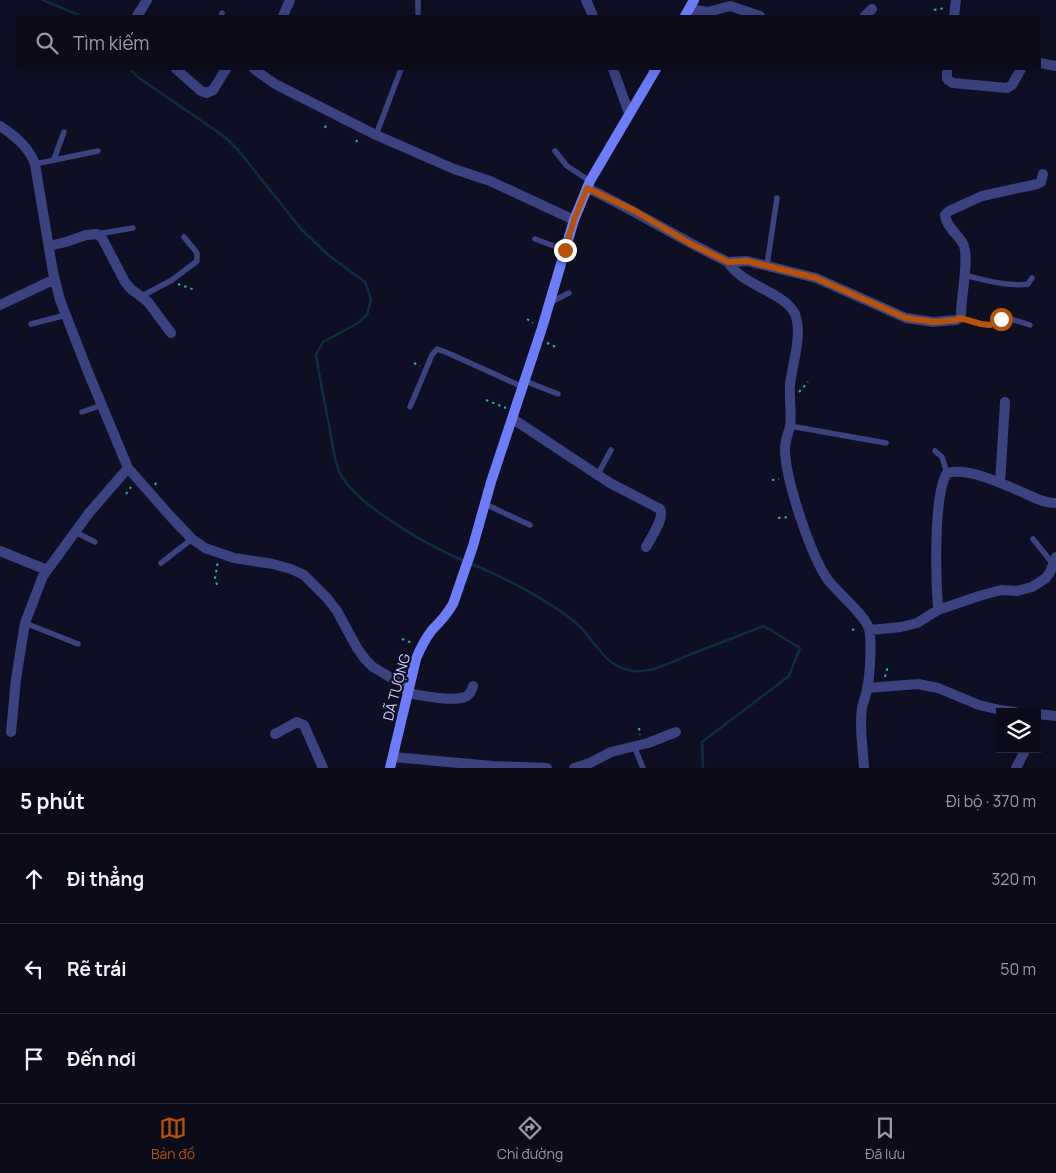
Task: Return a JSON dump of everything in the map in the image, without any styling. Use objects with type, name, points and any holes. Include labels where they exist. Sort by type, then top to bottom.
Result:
[{"type":"street","points":[[138,15],[147,0]]},
{"type":"street","points":[[283,15],[290,0]]},
{"type":"street","points":[[586,0],[593,15]]},
{"type":"street","points":[[954,15],[956,0]]},
{"type":"street","points":[[690,8],[708,12],[730,6],[757,15]]},
{"type":"street","points":[[1041,63],[1056,66]]},
{"type":"street","points":[[177,70],[207,93],[213,90],[225,70]]},
{"type":"street","points":[[258,70],[275,84],[376,135],[454,169],[490,181],[574,220]]},
{"type":"street","points":[[613,70],[630,113]]},
{"type":"street","name":"DÃ TƯỢNG","points":[[390,768],[420,648],[448,612],[473,546],[574,220],[589,185],[655,70]]},
{"type":"street","points":[[946,70],[948,79],[953,83],[1007,88],[1012,85],[1021,70]]},
{"type":"street","points":[[0,126],[20,141],[35,164],[60,300],[128,468],[192,539],[205,548],[234,558],[273,564],[304,575],[337,611],[357,648],[373,668],[408,690],[439,697],[466,697],[473,686]]},
{"type":"street","points":[[589,185],[691,244],[728,262],[747,261],[816,278],[906,318],[934,322],[960,318],[966,256],[964,246],[946,220],[947,213],[967,201],[982,196],[1038,184],[1041,182],[1043,174]]},
{"type":"street","points":[[49,246],[86,235],[97,234],[102,238],[125,282],[131,289],[142,296],[171,333]]},
{"type":"street","points":[[728,262],[731,268],[748,281],[787,304],[795,314],[798,329],[790,386],[790,426],[785,447],[788,471],[810,545],[819,567],[865,621],[870,630],[867,688],[862,706],[861,721],[864,768]]},
{"type":"street","points":[[0,305],[55,279]]},
{"type":"street","points":[[1000,483],[1006,402]]},
{"type":"street","points":[[514,415],[598,474],[661,511],[659,521],[646,547]]},
{"type":"street","points":[[11,732],[16,679],[25,623],[36,590],[47,570],[75,532],[128,468]]},
{"type":"street","points":[[938,610],[937,543],[940,497],[947,473],[979,475],[1043,501],[1056,503]]},
{"type":"street","points":[[0,551],[47,570]]},
{"type":"street","points":[[870,630],[901,628],[917,623],[938,610],[994,592],[1032,587],[1046,578],[1055,561]]},
{"type":"street","points":[[867,688],[918,684],[938,688],[979,705],[996,709]]},
{"type":"street","points":[[1041,715],[1056,716]]},
{"type":"street","points":[[276,734],[297,722],[301,722],[323,768]]},
{"type":"street","points":[[574,768],[590,763],[611,752],[676,732]]},
{"type":"street","points":[[1016,768],[1024,753]]},
{"type":"street","points":[[392,757],[494,767],[546,768]]},
{"type":"lane","points":[[418,0],[418,15]]},
{"type":"lane","points":[[376,135],[401,70]]},
{"type":"lane","points":[[54,159],[64,132]]},
{"type":"lane","points":[[35,164],[98,151]]},
{"type":"lane","points":[[555,151],[567,166],[589,185]]},
{"type":"lane","points":[[767,265],[777,198]]},
{"type":"lane","points":[[97,234],[134,228]]},
{"type":"lane","points":[[142,296],[172,280],[195,264],[198,253],[184,237]]},
{"type":"lane","points":[[536,239],[565,250]]},
{"type":"lane","points":[[964,276],[993,282],[1023,285],[1028,284],[1032,278]]},
{"type":"lane","points":[[549,303],[569,293]]},
{"type":"lane","points":[[31,324],[66,315]]},
{"type":"lane","points":[[960,318],[990,325],[1001,319],[1014,320],[1030,325]]},
{"type":"lane","points":[[410,407],[432,355],[437,350],[524,384],[558,394]]},
{"type":"lane","points":[[82,412],[102,405]]},
{"type":"lane","points":[[790,426],[886,443]]},
{"type":"lane","points":[[598,474],[611,450]]},
{"type":"lane","points":[[935,451],[942,457],[947,473]]},
{"type":"lane","points":[[485,504],[530,525]]},
{"type":"lane","points":[[75,532],[95,542]]},
{"type":"lane","points":[[162,563],[192,539]]},
{"type":"lane","points":[[1033,539],[1055,561]]},
{"type":"lane","points":[[25,623],[78,644]]},
{"type":"lane","points":[[634,746],[642,768]]},
{"type":"path","points":[[172,280],[179,285],[195,290]]},
{"type":"path","points":[[538,339],[558,348]]},
{"type":"path","points":[[486,400],[514,415]]},
{"type":"path","points":[[217,585],[219,554]]},
{"type":"waterway","points":[[43,0],[79,15]]},
{"type":"waterway","points":[[131,70],[139,78],[225,137],[239,151],[301,229],[327,254],[365,282],[371,299],[367,315],[358,323],[323,342],[316,355],[333,450],[339,471],[347,484],[360,497],[394,523],[433,546],[464,561]]},
{"type":"waterway","points":[[469,563],[524,589],[552,605],[575,622],[607,659],[624,669],[641,671],[655,668],[764,626],[800,648],[789,676],[702,742],[703,768]]},
{"type":"route","points":[[565,250],[574,220],[587,188],[635,211],[691,244],[728,262],[747,261],[816,278],[906,318],[920,321],[951,321],[960,318],[990,325],[1001,319]]}]
